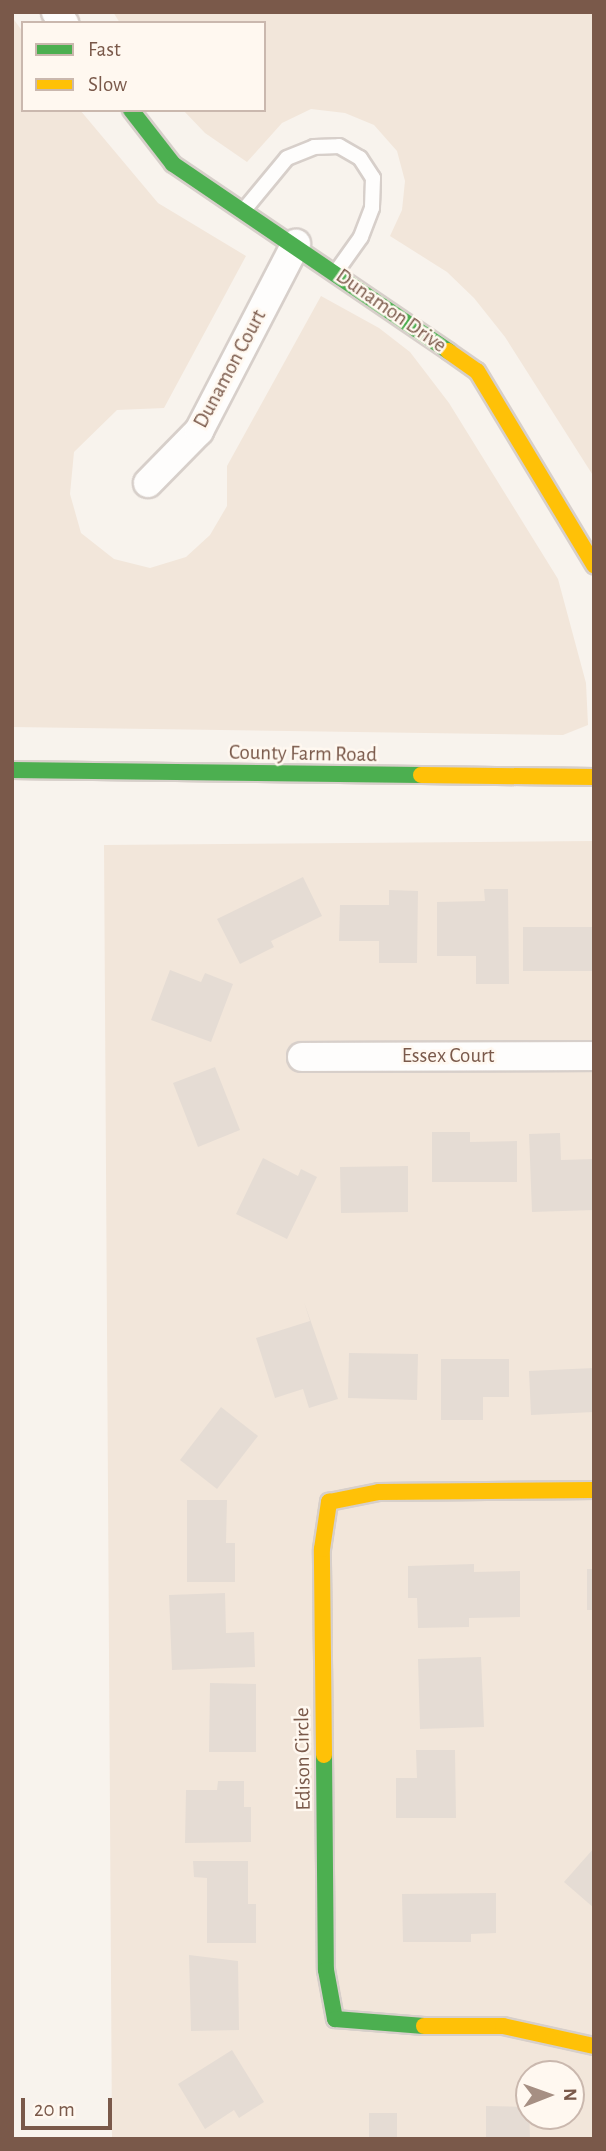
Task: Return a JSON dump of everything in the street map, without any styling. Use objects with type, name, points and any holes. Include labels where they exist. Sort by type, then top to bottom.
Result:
[{"type":"street","name":"Dunamon Drive","points":[[133,112],[173,164],[296,244],[477,371],[594,565]]},
{"type":"street","name":"Dunamon Court","points":[[148,482],[199,431],[296,244]]},
{"type":"street","name":"County Farm Road","points":[[12,770],[594,777]]},
{"type":"street","name":"Essex Court","points":[[302,1057],[594,1056]]},
{"type":"street","name":"Edison Circle","points":[[594,1490],[379,1492],[330,1502],[322,1549],[326,1970],[335,2019],[383,2026],[503,2026],[594,2046]]},
{"type":"lane","points":[[244,210],[287,158],[314,146],[339,146],[360,158],[373,178],[372,208],[361,237],[336,272]]},
{"type":"shaded area","points":[[113,12],[594,12],[594,477],[505,337],[474,298],[447,272],[390,236],[402,210],[405,181],[397,151],[374,125],[345,113],[311,109],[282,123],[247,162],[205,133],[185,112],[266,112],[266,21],[119,21]]},
{"type":"shaded area","points":[[12,17],[21,29],[21,112],[82,112],[158,203],[246,256],[164,408],[117,410],[74,452],[70,494],[81,533],[114,559],[150,568],[186,557],[210,535],[227,506],[227,466],[321,296],[379,328],[410,352],[449,403],[558,579],[586,683],[588,725],[563,735],[12,727]]},
{"type":"shaded area","points":[[594,841],[594,2139],[112,2139],[104,845]]},
{"type":"building","points":[[303,877],[322,916],[271,941],[274,947],[240,964],[217,919]]},
{"type":"building","points":[[484,889],[508,889],[509,984],[476,984],[476,956],[437,956],[437,902],[485,901]]},
{"type":"building","points":[[389,890],[418,891],[417,963],[379,963],[379,941],[339,941],[340,905],[389,905]]},
{"type":"building","points":[[523,927],[594,927],[594,971],[523,971]]},
{"type":"building","points":[[170,970],[201,982],[205,973],[233,984],[211,1042],[151,1020]]},
{"type":"building","points":[[215,1067],[240,1130],[198,1147],[173,1083]]},
{"type":"building","points":[[432,1132],[470,1132],[470,1142],[517,1141],[517,1182],[432,1182]]},
{"type":"building","points":[[560,1133],[561,1160],[594,1159],[594,1210],[532,1212],[529,1134]]},
{"type":"building","points":[[263,1158],[298,1176],[301,1169],[317,1177],[287,1239],[236,1214]]},
{"type":"building","points":[[408,1166],[408,1212],[341,1213],[340,1167]]},
{"type":"building","points":[[304,1302],[338,1399],[309,1408],[303,1389],[275,1398],[256,1338],[310,1321]]},
{"type":"building","points":[[349,1353],[418,1354],[417,1400],[348,1398]]},
{"type":"building","points":[[441,1359],[509,1359],[509,1397],[483,1397],[483,1420],[441,1420]]},
{"type":"building","points":[[594,1368],[594,1412],[531,1415],[529,1371]]},
{"type":"building","points":[[221,1407],[258,1436],[217,1489],[180,1460]]},
{"type":"building","points":[[187,1500],[227,1500],[226,1543],[235,1543],[235,1582],[187,1582]]},
{"type":"building","points":[[474,1564],[474,1572],[520,1571],[520,1617],[469,1618],[469,1627],[418,1628],[417,1598],[408,1598],[408,1566]]},
{"type":"building","points":[[587,1569],[594,1569],[594,1610],[587,1610]]},
{"type":"building","points":[[225,1593],[226,1633],[254,1632],[255,1667],[172,1670],[169,1595]]},
{"type":"building","points":[[481,1657],[484,1727],[420,1729],[418,1659]]},
{"type":"building","points":[[210,1683],[256,1684],[256,1752],[209,1752]]},
{"type":"building","points":[[416,1750],[455,1750],[456,1818],[396,1818],[396,1778],[417,1778]]},
{"type":"building","points":[[218,1781],[244,1781],[244,1807],[251,1807],[251,1842],[185,1843],[186,1790],[217,1790]]},
{"type":"building","points":[[594,1848],[594,1908],[564,1882]]},
{"type":"building","points":[[193,1861],[248,1861],[248,1904],[256,1904],[256,1943],[207,1943],[207,1878],[194,1877]]},
{"type":"building","points":[[496,1893],[496,1933],[471,1934],[471,1942],[403,1942],[402,1894]]},
{"type":"building","points":[[189,1955],[238,1961],[239,2030],[191,2031]]},
{"type":"building","points":[[232,2050],[264,2102],[239,2118],[234,2110],[205,2129],[178,2084]]},
{"type":"building","points":[[486,2106],[515,2107],[515,2130],[530,2130],[530,2139],[486,2139]]},
{"type":"building","points":[[369,2113],[397,2113],[397,2139],[369,2139]]},
{"type":"traffic: fast","points":[[133,112],[173,164],[448,351]]},
{"type":"traffic: fast","points":[[12,770],[421,775]]},
{"type":"traffic: fast","points":[[324,1755],[326,1970],[335,2019],[424,2026]]},
{"type":"traffic: slow","points":[[448,351],[477,371],[594,565]]},
{"type":"traffic: slow","points":[[421,775],[594,777]]},
{"type":"traffic: slow","points":[[324,1755],[322,1549],[329,1502],[379,1492],[594,1490]]},
{"type":"traffic: slow","points":[[424,2026],[503,2026],[594,2046]]}]
